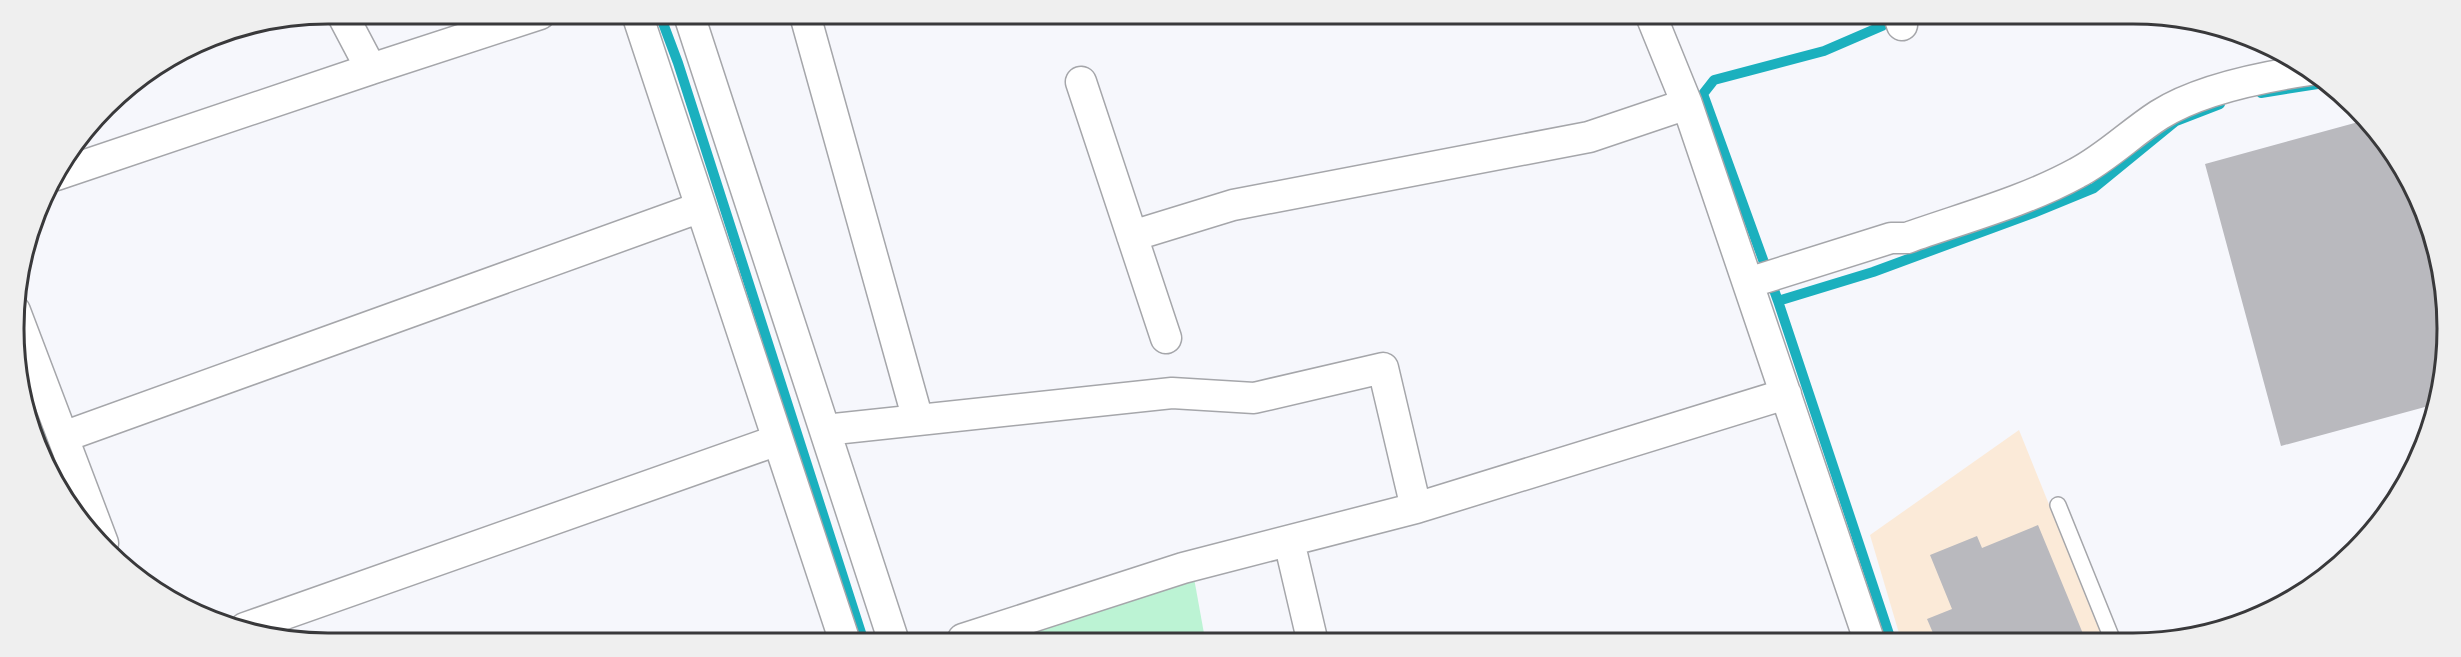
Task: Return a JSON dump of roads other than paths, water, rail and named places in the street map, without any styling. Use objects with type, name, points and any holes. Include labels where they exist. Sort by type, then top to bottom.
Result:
[{"type":"street","points":[[347,24],[370,69]]},
{"type":"street","points":[[68,171],[509,24]]},
{"type":"street","points":[[640,24],[842,633]]},
{"type":"street","points":[[692,24],[891,633]]},
{"type":"street","points":[[808,24],[918,420]]},
{"type":"street","points":[[1654,24],[1761,279],[1786,394],[1867,633]]},
{"type":"street","points":[[1761,279],[1891,238],[1907,238],[2034,193],[2078,173],[2160,114],[2276,63]]},
{"type":"street","points":[[1081,82],[1166,338]]},
{"type":"street","points":[[1132,236],[1233,205],[1589,137],[1687,104]]},
{"type":"street","points":[[63,437],[701,207]]},
{"type":"street","points":[[26,358],[63,437],[96,524]]},
{"type":"street","points":[[825,430],[1172,393],[1254,398],[1383,368],[1416,508]]},
{"type":"street","points":[[982,633],[1183,568],[1416,508],[1786,394]]},
{"type":"street","points":[[256,624],[778,440]]},
{"type":"street","points":[[1289,541],[1311,633]]},
{"type":"lane","points":[[2058,505],[2110,633]]},
{"type":"waterway","points":[[663,24],[678,63],[861,633]]},
{"type":"waterway","points":[[1884,24],[1824,51],[1714,80],[1703,94],[1778,301],[1889,633]]},
{"type":"waterway","points":[[2261,93],[2315,84]]},
{"type":"waterway","points":[[1778,301],[1873,272],[2094,188],[2176,121],[2220,104]]}]
